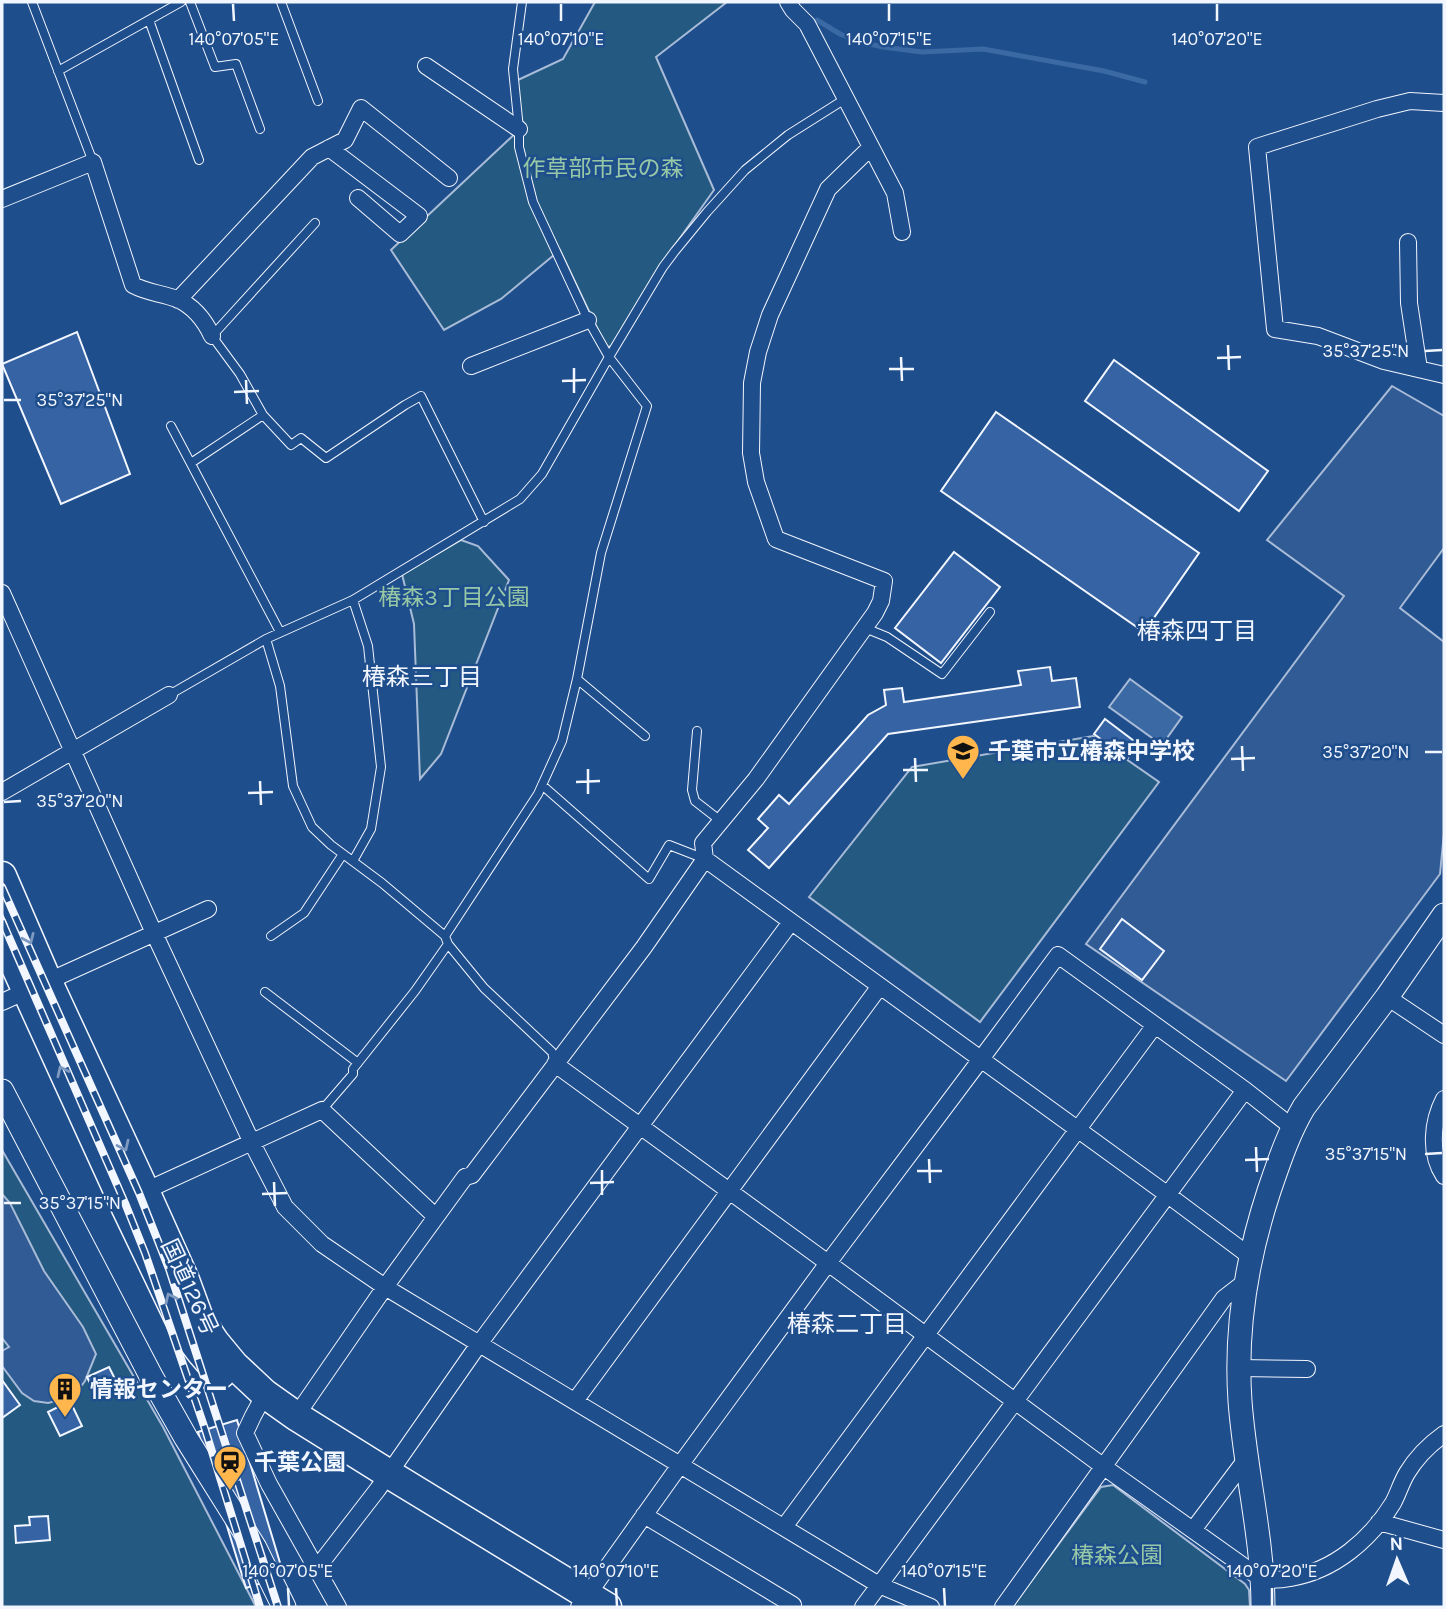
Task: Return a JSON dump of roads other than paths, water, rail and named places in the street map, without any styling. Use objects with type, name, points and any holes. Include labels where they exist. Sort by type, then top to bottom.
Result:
[{"type":"highway","name":"国道126号","points":[[2,876],[25,990],[145,1191],[199,1318],[261,1401],[296,1416],[384,1482]]},
{"type":"highway","name":"国道126号","points":[[2,937],[183,1327],[205,1360],[261,1401],[472,1542],[587,1604]]},
{"type":"street","points":[[788,2],[807,24],[895,193],[902,232]]},
{"type":"street","points":[[426,66],[519,129]]},
{"type":"street","points":[[1444,103],[1410,101],[1257,147],[1275,329],[1318,336],[1384,360],[1444,375]]},
{"type":"street","points":[[178,300],[312,158],[345,139],[361,108],[449,177]]},
{"type":"street","points":[[329,148],[419,216],[400,234],[358,198]]},
{"type":"street","points":[[296,1416],[435,1216],[465,1177],[472,1175],[644,947],[705,859],[703,843],[756,779],[876,613],[884,581],[776,539],[756,482],[751,453],[750,420],[752,383],[758,352],[770,316],[828,189],[870,148]]},
{"type":"street","points":[[2,199],[93,162],[133,285],[145,292],[178,300],[194,311],[212,336]]},
{"type":"street","points":[[1408,242],[1409,303],[1419,369]]},
{"type":"street","points":[[471,366],[588,320]]},
{"type":"street","points":[[2,593],[154,933],[252,1143],[285,1207],[322,1244],[385,1287],[879,1585],[931,1607]]},
{"type":"street","points":[[2,792],[169,695]]},
{"type":"street","points":[[705,859],[1251,1257]]},
{"type":"street","points":[[25,990],[208,909]]},
{"type":"street","points":[[1263,1607],[1262,1562],[1240,1402],[1239,1367],[1241,1324],[1258,1225],[1281,1154],[1304,1107],[1387,997],[1444,915]]},
{"type":"street","points":[[317,1568],[384,1482],[479,1344],[791,922]]},
{"type":"street","points":[[587,1604],[644,1515],[680,1465],[1058,955],[1292,1127]]},
{"type":"street","points":[[575,1401],[880,986]]},
{"type":"street","points":[[1387,997],[1444,1035]]},
{"type":"street","points":[[784,1527],[1155,1025]]},
{"type":"street","points":[[555,1065],[1104,1467],[1263,1580],[1290,1578],[1342,1558],[1379,1522],[1393,1502],[1407,1473],[1421,1455],[1444,1434]]},
{"type":"street","points":[[863,1607],[1245,1090]]},
{"type":"street","points":[[2,1091],[152,1378],[254,1548],[284,1607]]},
{"type":"street","points":[[1444,1099],[1434,1131],[1435,1154],[1444,1175]]},
{"type":"street","points":[[145,1191],[322,1110],[435,1216]]},
{"type":"street","points":[[1003,1607],[1224,1298],[1247,1281]]},
{"type":"street","points":[[1239,1367],[1307,1369]]},
{"type":"street","points":[[261,1401],[245,1433],[269,1484],[338,1607]]},
{"type":"street","points":[[1193,1530],[1247,1458]]},
{"type":"street","points":[[644,1515],[793,1605]]},
{"type":"street","points":[[1379,1522],[1444,1541]]},
{"type":"lane","points":[[32,2],[93,162]]},
{"type":"lane","points":[[58,71],[181,2]]},
{"type":"lane","points":[[190,2],[215,67],[236,64],[260,129]]},
{"type":"lane","points":[[281,2],[318,101]]},
{"type":"lane","points":[[322,1110],[353,1074],[353,1069],[415,991],[542,785],[562,741],[577,680],[601,553],[647,406],[609,357],[588,320],[533,202],[519,147],[513,69],[523,2]]},
{"type":"lane","points":[[149,20],[198,160]]},
{"type":"lane","points":[[169,695],[265,639],[353,600],[520,499],[542,474],[663,267],[724,191],[788,135],[845,99]]},
{"type":"lane","points":[[315,223],[212,336],[240,374],[263,415],[291,445],[301,438],[326,458],[421,396],[484,522]]},
{"type":"lane","points":[[191,463],[263,415]]},
{"type":"lane","points":[[172,426],[280,632]]},
{"type":"lane","points":[[353,600],[368,646],[381,767],[371,829],[353,861]]},
{"type":"lane","points":[[865,628],[887,637],[942,674],[990,612]]},
{"type":"lane","points":[[265,639],[280,686],[293,786],[312,827],[382,883],[446,940],[484,988],[552,1052],[555,1065]]},
{"type":"lane","points":[[577,680],[645,736]]},
{"type":"lane","points":[[697,730],[692,790],[695,802],[722,822]]},
{"type":"lane","points":[[542,785],[649,879],[668,845],[705,859]]},
{"type":"lane","points":[[271,936],[304,913],[343,854]]},
{"type":"lane","points":[[265,992],[358,1063]]},
{"type":"waterway","points":[[817,20],[840,34],[883,47],[922,52],[983,49],[1104,71],[1145,82]]},
{"type":"railway","points":[[2,887],[139,1193],[169,1269],[278,1607]]},
{"type":"railway","points":[[2,921],[145,1253],[205,1429],[260,1607]]},
{"type":"place","name":"千葉市立椿森中学校","points":[[963,781]]},
{"type":"place","name":"情報センター","points":[[65,1419]]},
{"type":"place","name":"千葉公園","points":[[230,1492]]},
{"type":"district","name":"椿森四丁目","points":[[1197,631]]},
{"type":"district","name":"椿森三丁目","points":[[422,677]]},
{"type":"district","name":"椿森二丁目","points":[[847,1324]]},
{"type":"park label","name":"作草部市民の森","points":[[603,168]]},
{"type":"park label","name":"椿森3丁目公園","points":[[454,597]]},
{"type":"park label","name":"椿森公園","points":[[1117,1555]]}]
